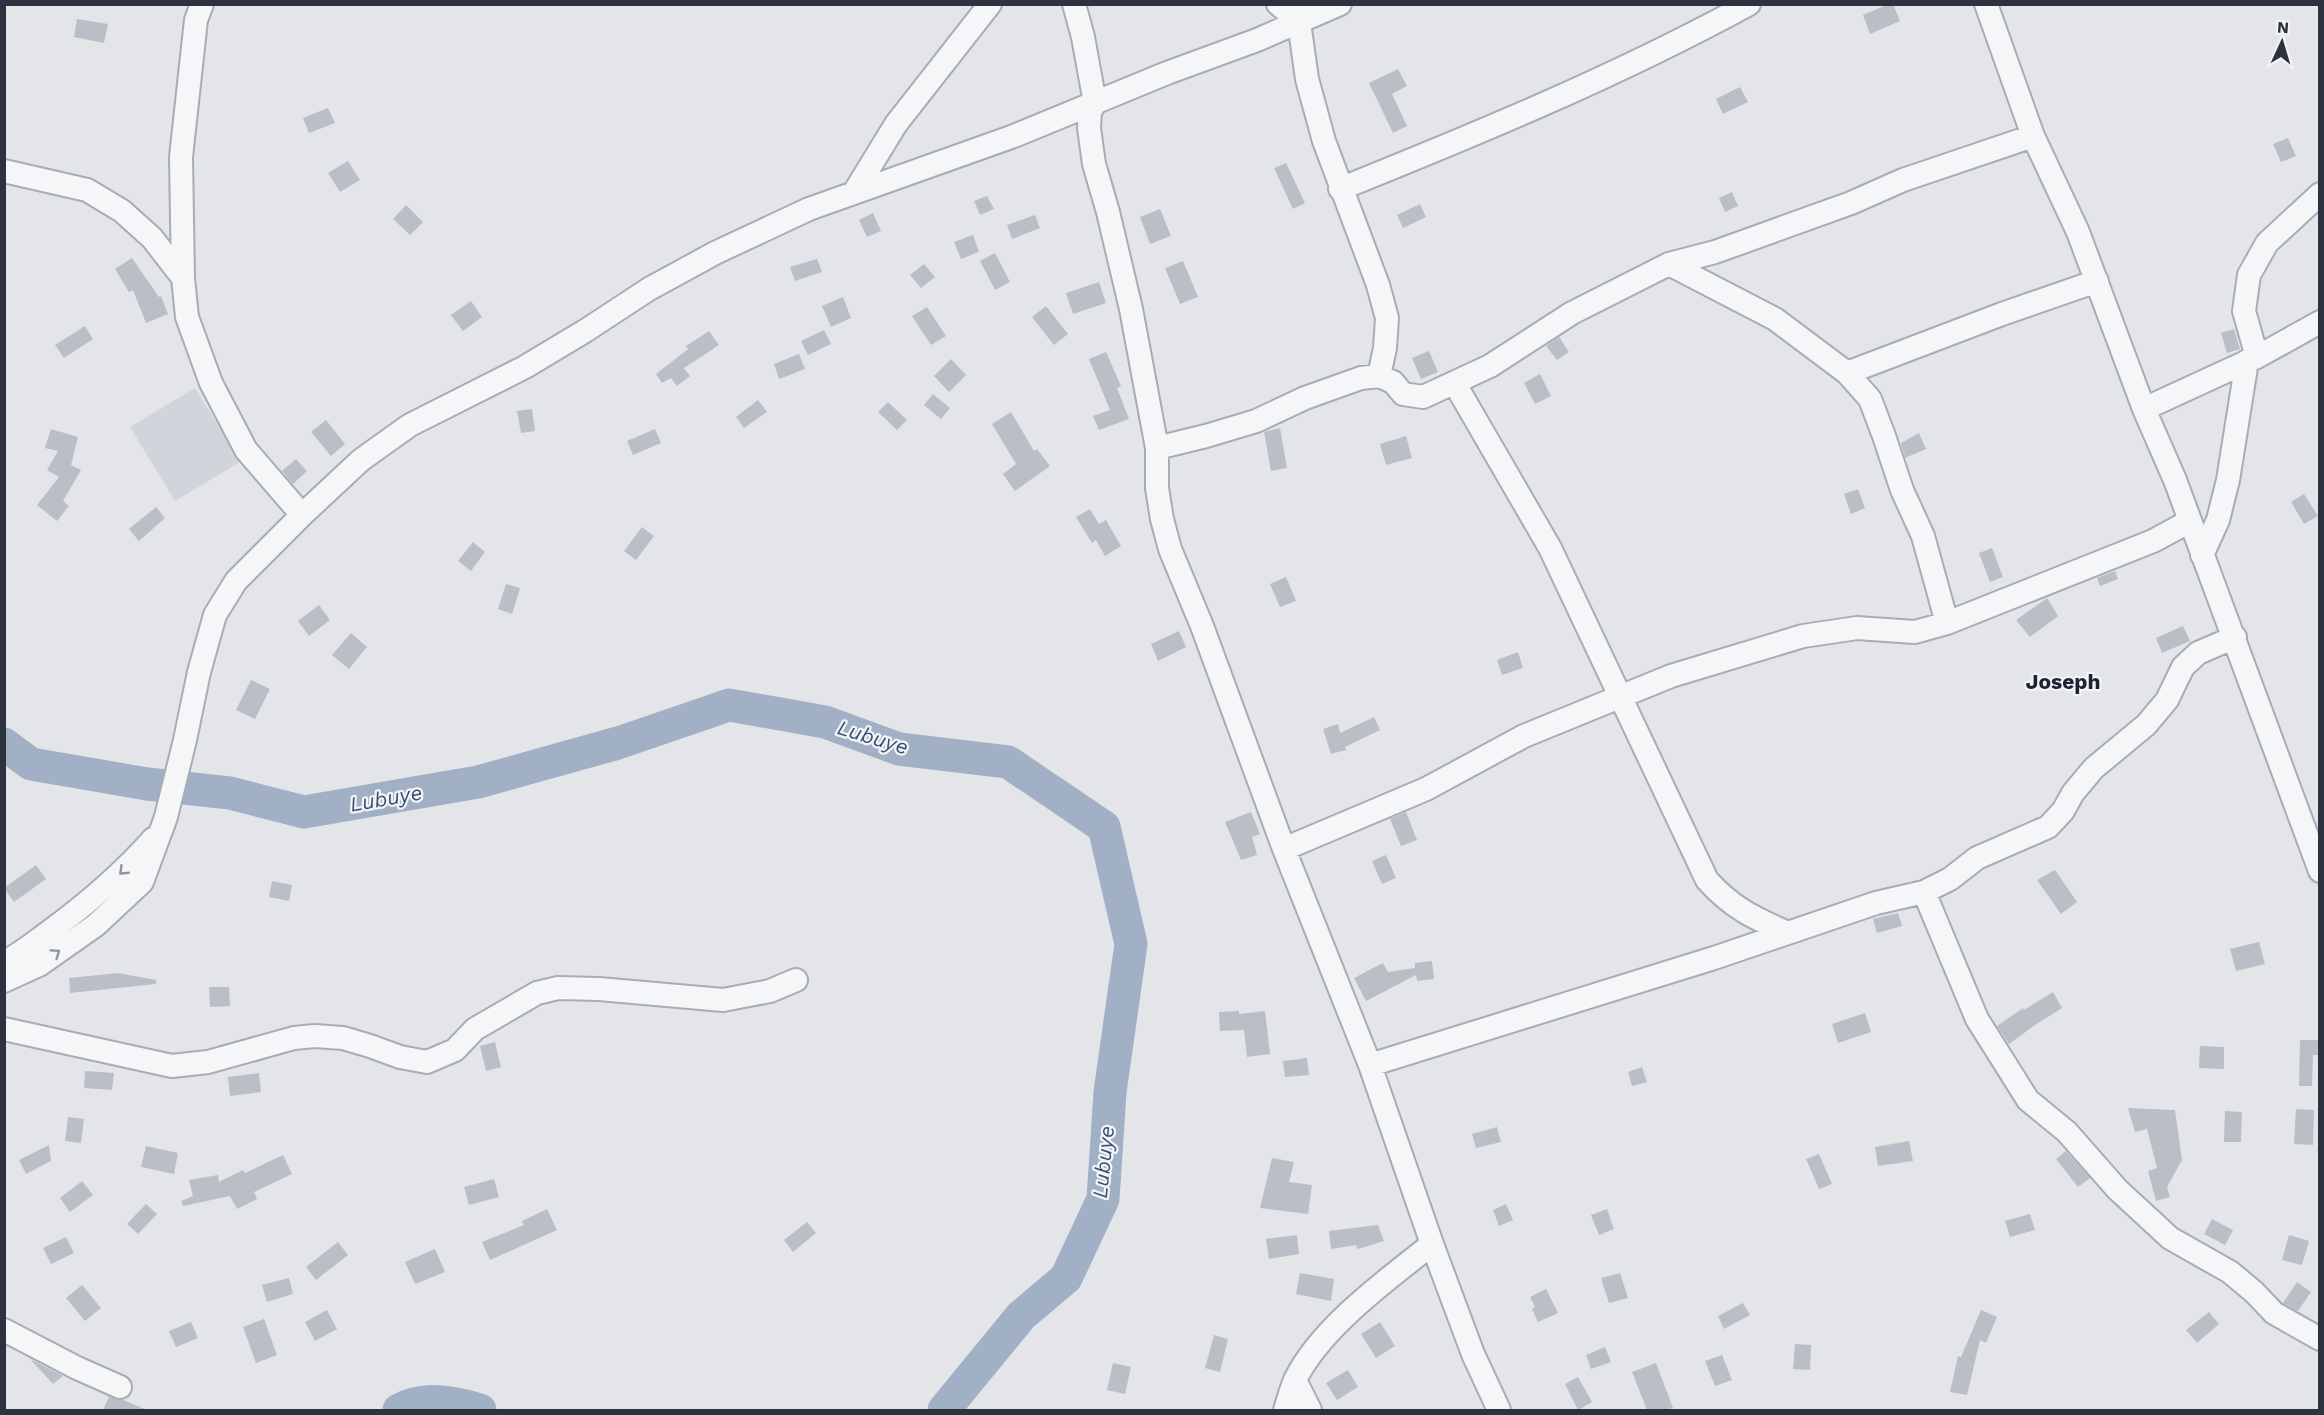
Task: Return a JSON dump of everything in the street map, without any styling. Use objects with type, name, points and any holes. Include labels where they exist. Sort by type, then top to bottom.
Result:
[{"type":"street","points":[[202,4],[196,20],[181,157],[183,278],[188,318],[211,382],[246,450],[302,515]]},
{"type":"street","points":[[855,191],[896,124],[990,4]]},
{"type":"street","points":[[1074,4],[1083,37],[1095,103],[1090,112],[1089,128],[1094,164],[1131,309],[1157,448],[1157,488],[1170,549],[1202,626],[1284,849],[1370,1065],[1432,1244],[1473,1353],[1499,1410]]},
{"type":"street","points":[[1278,4],[1304,13]]},
{"type":"street","points":[[4,981],[39,965],[96,925],[142,882],[164,823],[199,672],[215,615],[236,581],[302,515],[362,460],[410,425],[525,367],[649,289],[715,253],[809,209],[1014,136],[1304,13],[1340,4]]},
{"type":"street","points":[[1341,189],[1507,121],[1679,42],[1749,4]]},
{"type":"street","points":[[1986,4],[2033,136],[2078,232],[2144,409],[2175,480],[2235,637],[2319,871]]},
{"type":"street","points":[[1304,13],[1307,79],[1324,141],[1378,285],[1387,318],[1385,348],[1378,376]]},
{"type":"street","points":[[1157,448],[1256,421],[1305,398],[1362,378],[1378,376],[1393,382],[1403,394],[1423,397],[1490,366],[1572,313],[1669,264],[1715,252],[1851,203],[1903,180],[2033,136]]},
{"type":"street","points":[[4,171],[87,190],[113,206],[152,238],[183,278]]},
{"type":"street","points":[[2202,555],[2218,520],[2252,359],[2244,311],[2249,275],[2267,243],[2319,194]]},
{"type":"street","points":[[1669,264],[1775,319],[1847,373],[1870,399],[1902,490],[1923,536],[1947,623]]},
{"type":"street","points":[[1847,373],[2002,314],[2097,281]]},
{"type":"street","points":[[2144,409],[2252,359],[2319,322]]},
{"type":"street","points":[[1455,384],[1550,548],[1622,696],[1707,880],[1725,899],[1760,921],[1788,933]]},
{"type":"street","points":[[1284,849],[1426,789],[1524,736],[1671,676],[1803,636],[1857,628],[1915,632],[1947,623],[2153,541],[2190,521]]},
{"type":"street","points":[[1370,1065],[1714,958],[1876,903],[1924,892],[1950,879],[1977,858],[2048,827],[2063,811],[2073,793],[2094,768],[2153,717],[2167,700],[2183,667],[2198,653],[2235,637]]},
{"type":"street","points":[[4,962],[18,955],[87,904],[127,868],[164,823]]},
{"type":"street","points":[[1924,892],[1977,1019],[2028,1100],[2067,1132],[2116,1189],[2170,1238],[2230,1272],[2274,1313],[2319,1339]]},
{"type":"street","points":[[4,1029],[172,1066],[208,1062],[294,1038],[315,1036],[343,1038],[400,1058],[427,1062],[455,1050],[475,1029],[537,993],[558,988],[599,989],[723,1000],[770,991],[796,980]]},
{"type":"street","points":[[1285,1410],[1295,1380],[1335,1327],[1368,1296],[1432,1244]]},
{"type":"street","points":[[4,1330],[77,1368],[120,1387]]},
{"type":"street","points":[[1295,1380],[1310,1410]]},
{"type":"shaded area","points":[[195,388],[240,462],[175,501],[130,427]]},
{"type":"building","points":[[1893,4],[1900,21],[1870,34],[1863,15]]},
{"type":"building","points":[[77,19],[108,24],[104,43],[74,37]]},
{"type":"building","points":[[1398,69],[1407,86],[1392,94],[1407,126],[1393,133],[1369,83]]},
{"type":"building","points":[[1740,87],[1748,102],[1723,114],[1716,99]]},
{"type":"building","points":[[328,108],[335,123],[309,133],[303,118]]},
{"type":"building","points":[[2288,138],[2296,156],[2281,162],[2273,144]]},
{"type":"building","points":[[348,161],[360,180],[340,192],[328,173]]},
{"type":"building","points":[[1286,163],[1305,203],[1293,209],[1274,168]]},
{"type":"building","points":[[1732,192],[1738,206],[1725,212],[1719,198]]},
{"type":"building","points":[[987,196],[994,209],[980,215],[974,201]]},
{"type":"building","points":[[1420,204],[1426,217],[1403,228],[1397,215]]},
{"type":"building","points":[[406,205],[423,222],[410,235],[393,219]]},
{"type":"building","points":[[1160,209],[1171,236],[1150,244],[1140,217]]},
{"type":"building","points":[[873,213],[881,231],[867,237],[859,220]]},
{"type":"building","points":[[1035,215],[1040,228],[1012,239],[1007,225]]},
{"type":"building","points":[[973,235],[979,252],[961,259],[954,242]]},
{"type":"building","points":[[995,253],[1010,282],[995,290],[980,261]]},
{"type":"building","points":[[132,258],[159,297],[161,296],[168,314],[146,323],[133,290],[129,292],[115,269]]},
{"type":"building","points":[[817,259],[822,272],[795,281],[790,267]]},
{"type":"building","points":[[1183,261],[1198,297],[1180,304],[1165,268]]},
{"type":"building","points":[[924,264],[935,277],[921,288],[910,275]]},
{"type":"building","points":[[1099,282],[1106,303],[1073,314],[1066,293]]},
{"type":"building","points":[[843,297],[851,318],[831,327],[822,306]]},
{"type":"building","points":[[471,301],[482,317],[463,331],[451,315]]},
{"type":"building","points":[[1046,306],[1068,334],[1054,345],[1032,317]]},
{"type":"building","points":[[927,307],[946,336],[931,345],[912,316]]},
{"type":"building","points":[[85,326],[93,339],[64,358],[55,345]]},
{"type":"building","points":[[2234,329],[2240,349],[2227,353],[2221,333]]},
{"type":"building","points":[[824,330],[831,344],[808,355],[801,341]]},
{"type":"building","points":[[709,331],[719,345],[684,368],[690,376],[677,386],[671,378],[662,383],[656,374],[688,349],[686,346]]},
{"type":"building","points":[[1559,337],[1569,352],[1557,360],[1546,346]]},
{"type":"building","points":[[1429,351],[1438,372],[1421,379],[1412,358]]},
{"type":"building","points":[[1106,352],[1121,386],[1117,388],[1129,419],[1099,430],[1093,416],[1110,410],[1089,359]]},
{"type":"building","points":[[799,354],[805,369],[779,379],[774,364]]},
{"type":"building","points":[[951,359],[966,375],[949,392],[934,376]]},
{"type":"building","points":[[1540,374],[1551,396],[1535,404],[1524,383]]},
{"type":"building","points":[[933,394],[950,408],[941,419],[924,405]]},
{"type":"building","points":[[758,400],[767,412],[744,428],[736,417]]},
{"type":"building","points":[[888,402],[907,420],[897,430],[878,412]]},
{"type":"building","points":[[532,409],[535,431],[521,433],[517,411]]},
{"type":"building","points":[[1011,412],[1034,451],[1037,449],[1050,466],[1015,491],[1003,474],[1016,464],[992,424]]},
{"type":"building","points":[[326,420],[345,444],[331,456],[311,432]]},
{"type":"building","points":[[1280,428],[1287,468],[1271,471],[1264,432]]},
{"type":"building","points":[[51,429],[78,437],[71,465],[81,470],[63,501],[69,506],[57,521],[37,505],[59,477],[47,470],[58,451],[45,448]]},
{"type":"building","points":[[655,429],[661,443],[633,455],[627,441]]},
{"type":"building","points":[[1919,433],[1926,449],[1905,458],[1901,443]]},
{"type":"building","points":[[1406,436],[1412,458],[1386,465],[1380,444]]},
{"type":"building","points":[[296,459],[307,471],[293,484],[282,471]]},
{"type":"building","points":[[1858,489],[1865,508],[1851,514],[1844,494]]},
{"type":"building","points":[[2304,494],[2318,516],[2304,524],[2291,502]]},
{"type":"building","points":[[156,507],[165,518],[139,541],[129,529]]},
{"type":"building","points":[[1090,509],[1099,524],[1106,520],[1121,546],[1105,556],[1096,540],[1092,543],[1076,517]]},
{"type":"building","points":[[642,527],[654,536],[636,560],[624,551]]},
{"type":"building","points":[[473,542],[485,552],[471,571],[458,561]]},
{"type":"building","points":[[1992,548],[2003,577],[1990,582],[1979,553]]},
{"type":"building","points":[[2115,571],[2118,579],[2100,586],[2097,578]]},
{"type":"building","points":[[1286,577],[1296,601],[1280,607],[1270,584]]},
{"type":"building","points":[[506,584],[520,588],[512,614],[498,609]]},
{"type":"building","points":[[2047,598],[2058,616],[2030,637],[2016,620]]},
{"type":"building","points":[[319,605],[330,620],[309,636],[298,621]]},
{"type":"building","points":[[2183,626],[2190,641],[2162,653],[2156,638]]},
{"type":"building","points":[[1179,631],[1186,647],[1158,661],[1151,644]]},
{"type":"building","points":[[351,633],[367,647],[349,669],[332,655]]},
{"type":"building","points":[[1518,652],[1523,668],[1502,675],[1497,660]]},
{"type":"building","points":[[251,680],[270,689],[255,719],[236,710]]},
{"type":"building","points":[[1374,717],[1380,730],[1345,747],[1346,750],[1331,754],[1323,729],[1338,724],[1340,733]]},
{"type":"building","points":[[1251,812],[1260,834],[1252,837],[1257,855],[1241,860],[1225,822]]},
{"type":"building","points":[[1406,812],[1417,840],[1401,846],[1390,819]]},
{"type":"building","points":[[1386,855],[1396,878],[1382,884],[1372,861]]},
{"type":"building","points":[[36,865],[46,879],[14,902],[4,888]]},
{"type":"building","points":[[2055,870],[2077,902],[2061,914],[2037,880]]},
{"type":"building","points":[[272,881],[292,885],[289,901],[269,897]]},
{"type":"building","points":[[1898,913],[1902,926],[1877,933],[1873,919]]},
{"type":"building","points":[[2259,942],[2265,964],[2236,971],[2230,949]]},
{"type":"building","points":[[1432,961],[1434,979],[1417,981],[1416,975],[1366,1001],[1354,978],[1383,963],[1388,972],[1415,968],[1415,963]]},
{"type":"building","points":[[118,973],[156,980],[156,984],[70,993],[69,978]]},
{"type":"building","points":[[209,987],[229,987],[230,1006],[210,1007]]},
{"type":"building","points":[[2053,992],[2062,1008],[2009,1044],[1997,1026],[2023,1008],[2024,1010]]},
{"type":"building","points":[[1239,1011],[1239,1014],[1265,1011],[1270,1054],[1247,1057],[1244,1030],[1220,1031],[1219,1012]]},
{"type":"building","points":[[1865,1013],[1871,1032],[1838,1043],[1832,1024]]},
{"type":"building","points":[[2300,1040],[2319,1040],[2319,1055],[2313,1055],[2312,1086],[2299,1086]]},
{"type":"building","points":[[495,1042],[501,1067],[486,1071],[480,1046]]},
{"type":"building","points":[[2200,1046],[2224,1047],[2224,1069],[2199,1068]]},
{"type":"building","points":[[1307,1058],[1309,1075],[1285,1077],[1283,1061]]},
{"type":"building","points":[[1642,1067],[1647,1082],[1632,1086],[1628,1072]]},
{"type":"building","points":[[85,1071],[114,1073],[112,1090],[84,1088]]},
{"type":"building","points":[[259,1073],[261,1092],[230,1096],[228,1077]]},
{"type":"building","points":[[2128,1108],[2175,1110],[2182,1160],[2167,1187],[2170,1197],[2156,1201],[2148,1171],[2157,1168],[2147,1129],[2135,1132]]},
{"type":"building","points":[[2296,1109],[2314,1110],[2313,1145],[2294,1144]]},
{"type":"building","points":[[2225,1111],[2242,1112],[2241,1142],[2224,1142]]},
{"type":"building","points":[[68,1117],[84,1119],[81,1143],[65,1141]]},
{"type":"building","points":[[1497,1127],[1501,1142],[1476,1148],[1472,1134]]},
{"type":"building","points":[[1909,1141],[1913,1161],[1878,1166],[1875,1147]]},
{"type":"building","points":[[49,1145],[51,1161],[26,1174],[19,1160]]},
{"type":"building","points":[[146,1146],[178,1153],[174,1174],[141,1167]]},
{"type":"building","points":[[2066,1151],[2090,1178],[2078,1187],[2056,1159]]},
{"type":"building","points":[[1819,1154],[1832,1184],[1819,1189],[1806,1159]]},
{"type":"building","points":[[283,1155],[292,1174],[254,1192],[257,1199],[237,1209],[230,1196],[183,1206],[181,1201],[193,1196],[189,1180],[218,1175],[219,1182],[243,1170],[245,1173]]},
{"type":"building","points":[[1272,1158],[1294,1162],[1289,1182],[1312,1185],[1308,1214],[1260,1208]]},
{"type":"building","points":[[494,1179],[499,1197],[469,1205],[464,1187]]},
{"type":"building","points":[[82,1181],[93,1195],[70,1212],[60,1198]]},
{"type":"building","points":[[146,1204],[157,1214],[138,1234],[127,1224]]},
{"type":"building","points":[[1506,1204],[1513,1220],[1499,1226],[1493,1210]]},
{"type":"building","points":[[547,1209],[557,1230],[490,1260],[482,1242],[524,1225],[522,1221]]},
{"type":"building","points":[[1607,1209],[1614,1229],[1599,1235],[1591,1215]]},
{"type":"building","points":[[2030,1214],[2035,1230],[2010,1237],[2005,1221]]},
{"type":"building","points":[[2212,1219],[2233,1230],[2225,1245],[2204,1234]]},
{"type":"building","points":[[807,1222],[816,1233],[793,1252],[784,1240]]},
{"type":"building","points":[[1378,1225],[1384,1241],[1358,1249],[1356,1245],[1331,1249],[1329,1231]]},
{"type":"building","points":[[1297,1235],[1299,1254],[1269,1259],[1266,1239]]},
{"type":"building","points":[[2289,1235],[2309,1241],[2302,1265],[2282,1260]]},
{"type":"building","points":[[66,1237],[74,1253],[51,1264],[43,1248]]},
{"type":"building","points":[[338,1242],[348,1255],[316,1280],[306,1267]]},
{"type":"building","points":[[435,1249],[445,1272],[415,1284],[405,1262]]},
{"type":"building","points":[[1300,1273],[1334,1279],[1331,1301],[1296,1294]]},
{"type":"building","points":[[1620,1273],[1628,1298],[1609,1303],[1601,1278]]},
{"type":"building","points":[[289,1278],[293,1294],[267,1302],[262,1285]]},
{"type":"building","points":[[2297,1282],[2311,1292],[2298,1311],[2283,1303]]},
{"type":"building","points":[[82,1285],[101,1308],[85,1321],[66,1298]]},
{"type":"building","points":[[1546,1289],[1558,1313],[1538,1322],[1530,1297]]},
{"type":"building","points":[[1743,1303],[1750,1315],[1724,1329],[1718,1316]]},
{"type":"building","points":[[327,1310],[337,1329],[315,1341],[305,1322]]},
{"type":"building","points":[[1981,1310],[1997,1317],[1986,1343],[1980,1340],[1967,1395],[1950,1392],[1958,1356],[1961,1357]]},
{"type":"building","points":[[2209,1312],[2219,1324],[2197,1343],[2186,1330]]},
{"type":"building","points":[[264,1319],[277,1355],[256,1363],[243,1327]]},
{"type":"building","points":[[191,1322],[198,1338],[176,1347],[169,1331]]},
{"type":"building","points":[[1380,1322],[1395,1346],[1376,1358],[1361,1334]]},
{"type":"building","points":[[1214,1335],[1228,1339],[1220,1372],[1205,1368]]},
{"type":"building","points":[[1795,1344],[1811,1345],[1810,1370],[1793,1369]]},
{"type":"building","points":[[1605,1347],[1611,1362],[1591,1369],[1586,1355]]},
{"type":"building","points":[[1722,1355],[1732,1380],[1715,1386],[1705,1361]]},
{"type":"building","points":[[30,1359],[63,1376],[53,1384]]},
{"type":"building","points":[[1113,1363],[1131,1367],[1125,1394],[1107,1390]]},
{"type":"building","points":[[1656,1363],[1673,1408],[1647,1410],[1632,1372]]},
{"type":"building","points":[[1348,1370],[1358,1387],[1337,1400],[1326,1383]]},
{"type":"building","points":[[1578,1377],[1592,1402],[1578,1410],[1565,1384]]},
{"type":"building","points":[[109,1397],[123,1400],[147,1410],[103,1410]]},
{"type":"waterway","name":"Lubuye","points":[[4,744],[31,764],[147,784],[230,793],[304,812],[478,782],[618,743],[729,705],[825,722],[899,749],[1008,762],[1104,827],[1131,944],[1110,1092],[1103,1199],[1066,1278],[1021,1316],[944,1410]]},
{"type":"waterway","name":"Lubuye","points":[[399,1410],[429,1402],[449,1403],[480,1410]]},
{"type":"district","name":"Joseph","points":[[2063,681]]}]
